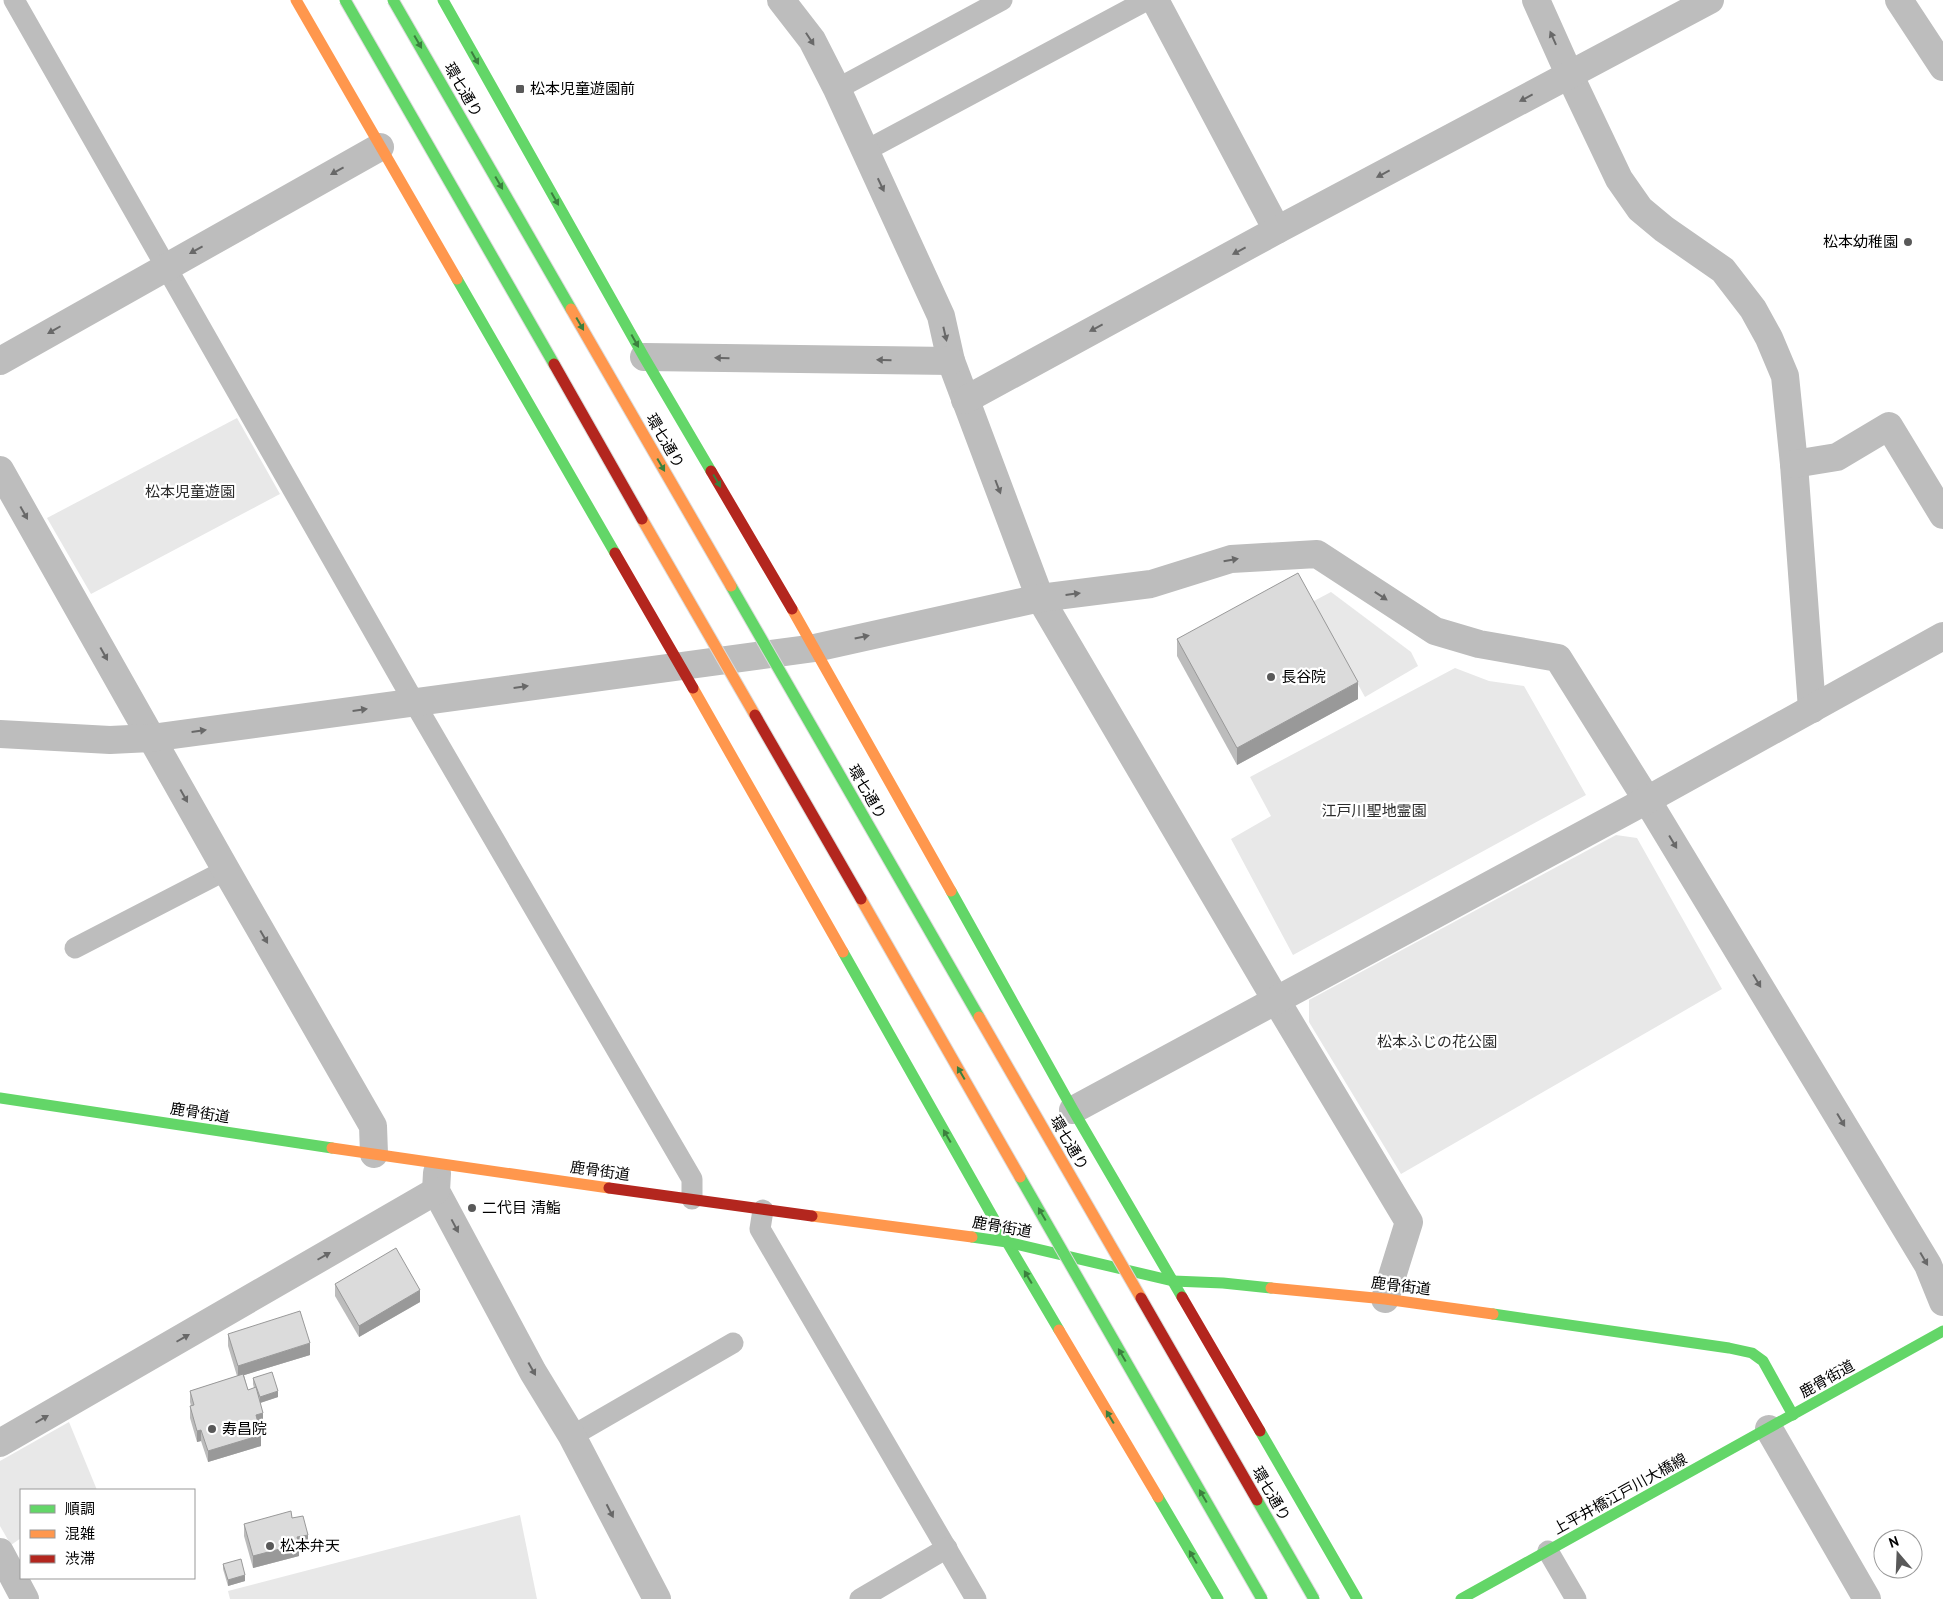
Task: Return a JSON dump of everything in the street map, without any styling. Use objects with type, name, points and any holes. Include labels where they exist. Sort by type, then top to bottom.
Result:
[{"type":"main road","points":[[296,0],[680,665],[1007,1242],[1218,1599]]},
{"type":"main road","points":[[345,0],[1262,1599]]},
{"type":"main road","name":"環七通り","points":[[393,0],[1314,1599]]},
{"type":"main road","points":[[443,0],[644,357],[815,648],[1073,1110],[1357,1599]]},
{"type":"main road","name":"鹿骨街道","points":[[1,1096],[438,1164],[1007,1242],[1172,1281],[1223,1283],[1385,1299],[1729,1348],[1752,1353],[1764,1361],[1793,1415],[1943,1331]]},
{"type":"main road","name":"上平井橋江戸川大橋線","points":[[1461,1599],[1793,1415]]},
{"type":"street","points":[[781,0],[812,40],[837,89],[940,316],[951,361],[1040,598],[1409,1222],[1385,1299]]},
{"type":"street","points":[[1155,0],[1277,230]]},
{"type":"street","points":[[1536,0],[1619,179],[1640,209],[1664,229],[1722,270],[1753,308],[1769,338],[1785,376],[1794,464],[1812,709]]},
{"type":"street","points":[[965,400],[1277,230],[1710,0]]},
{"type":"street","points":[[1899,0],[1943,67]]},
{"type":"street","points":[[0,361],[380,147]]},
{"type":"street","points":[[644,357],[951,361]]},
{"type":"street","points":[[1794,464],[1837,457],[1889,426],[1943,515]]},
{"type":"street","points":[[0,470],[373,1126],[374,1154]]},
{"type":"street","points":[[0,734],[110,740],[151,738],[815,648],[1040,598],[1151,584],[1231,559],[1317,554],[1436,631],[1479,644],[1558,658],[1647,800],[1928,1265],[1943,1302]]},
{"type":"street","points":[[1073,1110],[1647,800],[1943,636]]},
{"type":"street","points":[[438,1164],[436,1191],[533,1372],[572,1436],[657,1599]]},
{"type":"street","points":[[0,1443],[436,1191]]},
{"type":"street","points":[[1768,1429],[1866,1599]]},
{"type":"street","points":[[0,1552],[25,1599]]},
{"type":"lane","points":[[14,0],[414,702],[692,1179],[692,1199]]},
{"type":"lane","points":[[837,89],[1002,0]]},
{"type":"lane","points":[[865,151],[1147,0]]},
{"type":"lane","points":[[75,948],[226,870]]},
{"type":"lane","points":[[763,1210],[760,1229],[976,1599]]},
{"type":"lane","points":[[572,1436],[733,1343]]},
{"type":"lane","points":[[860,1599],[947,1548]]},
{"type":"lane","points":[[1548,1551],[1576,1599]]},
{"type":"green space","name":"松本児童遊園","points":[[237,418],[280,494],[91,594],[47,518]]},
{"type":"green space","points":[[1331,592],[1411,652],[1418,666],[1365,697],[1312,602]]},
{"type":"green space","name":"江戸川聖地霊園","points":[[1455,668],[1489,681],[1524,686],[1586,795],[1293,955],[1231,839],[1271,816],[1250,777]]},
{"type":"green space","name":"松本ふじの花公園","points":[[1616,835],[1637,838],[1722,989],[1401,1174],[1309,1022],[1309,1000]]},
{"type":"green space","points":[[69,1422],[97,1489],[20,1489],[20,1539],[11,1545],[0,1526],[0,1461]]},
{"type":"green space","points":[[520,1515],[537,1599],[230,1599],[228,1591]]},
{"type":"building","points":[[1298,573],[1358,682],[1237,748],[1177,639]]},
{"type":"building","points":[[396,1248],[420,1290],[359,1326],[335,1284]]},
{"type":"building","points":[[300,1311],[310,1343],[238,1366],[228,1334]]},
{"type":"building","points":[[272,1372],[278,1391],[260,1397],[253,1378]]},
{"type":"building","points":[[243,1374],[248,1390],[256,1387],[263,1413],[256,1415],[261,1435],[208,1451],[201,1430],[197,1431],[190,1406],[194,1405],[190,1391]]},
{"type":"building","points":[[291,1511],[292,1518],[303,1516],[308,1535],[297,1537],[299,1544],[253,1556],[244,1524]]},
{"type":"building","points":[[241,1559],[245,1575],[228,1580],[223,1564]]},
{"type":"traffic: fast","points":[[345,0],[554,364]]},
{"type":"traffic: fast","points":[[393,0],[571,309]]},
{"type":"traffic: fast","points":[[443,0],[644,357],[711,471]]},
{"type":"traffic: fast","points":[[457,279],[615,553]]},
{"type":"traffic: fast","points":[[731,586],[979,1017]]},
{"type":"traffic: fast","points":[[951,891],[1073,1110],[1182,1297]]},
{"type":"traffic: fast","points":[[843,952],[1059,1330]]},
{"type":"traffic: fast","points":[[0,1098],[332,1148]]},
{"type":"traffic: fast","points":[[1020,1177],[1262,1599]]},
{"type":"traffic: fast","points":[[972,1237],[1007,1242],[1173,1281],[1223,1283],[1271,1288]]},
{"type":"traffic: fast","points":[[1493,1314],[1729,1348],[1752,1353],[1763,1361],[1793,1415]]},
{"type":"traffic: fast","points":[[1461,1599],[1943,1331]]},
{"type":"traffic: fast","points":[[1260,1431],[1357,1599]]},
{"type":"traffic: fast","points":[[1158,1497],[1218,1599]]},
{"type":"traffic: fast","points":[[1257,1500],[1314,1599]]},
{"type":"traffic: slow","points":[[296,0],[457,279]]},
{"type":"traffic: slow","points":[[571,309],[731,586]]},
{"type":"traffic: slow","points":[[642,519],[755,715]]},
{"type":"traffic: slow","points":[[792,609],[951,891]]},
{"type":"traffic: slow","points":[[693,688],[843,952]]},
{"type":"traffic: slow","points":[[861,899],[1020,1177]]},
{"type":"traffic: slow","points":[[979,1017],[1141,1298]]},
{"type":"traffic: slow","points":[[332,1148],[609,1188]]},
{"type":"traffic: slow","points":[[812,1216],[972,1237]]},
{"type":"traffic: slow","points":[[1271,1288],[1385,1299],[1493,1314]]},
{"type":"traffic: slow","points":[[1059,1330],[1158,1497]]},
{"type":"traffic: jam","points":[[554,364],[642,519]]},
{"type":"traffic: jam","points":[[711,471],[792,609]]},
{"type":"traffic: jam","points":[[615,553],[693,688]]},
{"type":"traffic: jam","points":[[755,715],[861,899]]},
{"type":"traffic: jam","points":[[609,1188],[812,1216]]},
{"type":"traffic: jam","points":[[1182,1297],[1260,1431]]},
{"type":"traffic: jam","points":[[1141,1298],[1257,1500]]},
{"type":"place","name":"松本児童遊園前","points":[[520,89]]},
{"type":"place","name":"松本幼稚園","points":[[1908,242]]},
{"type":"place","name":"長谷院","points":[[1271,677]]},
{"type":"place","name":"二代目 清鮨","points":[[472,1208]]},
{"type":"place","name":"寿昌院","points":[[212,1429]]},
{"type":"place","name":"松本弁天","points":[[270,1546]]}]
